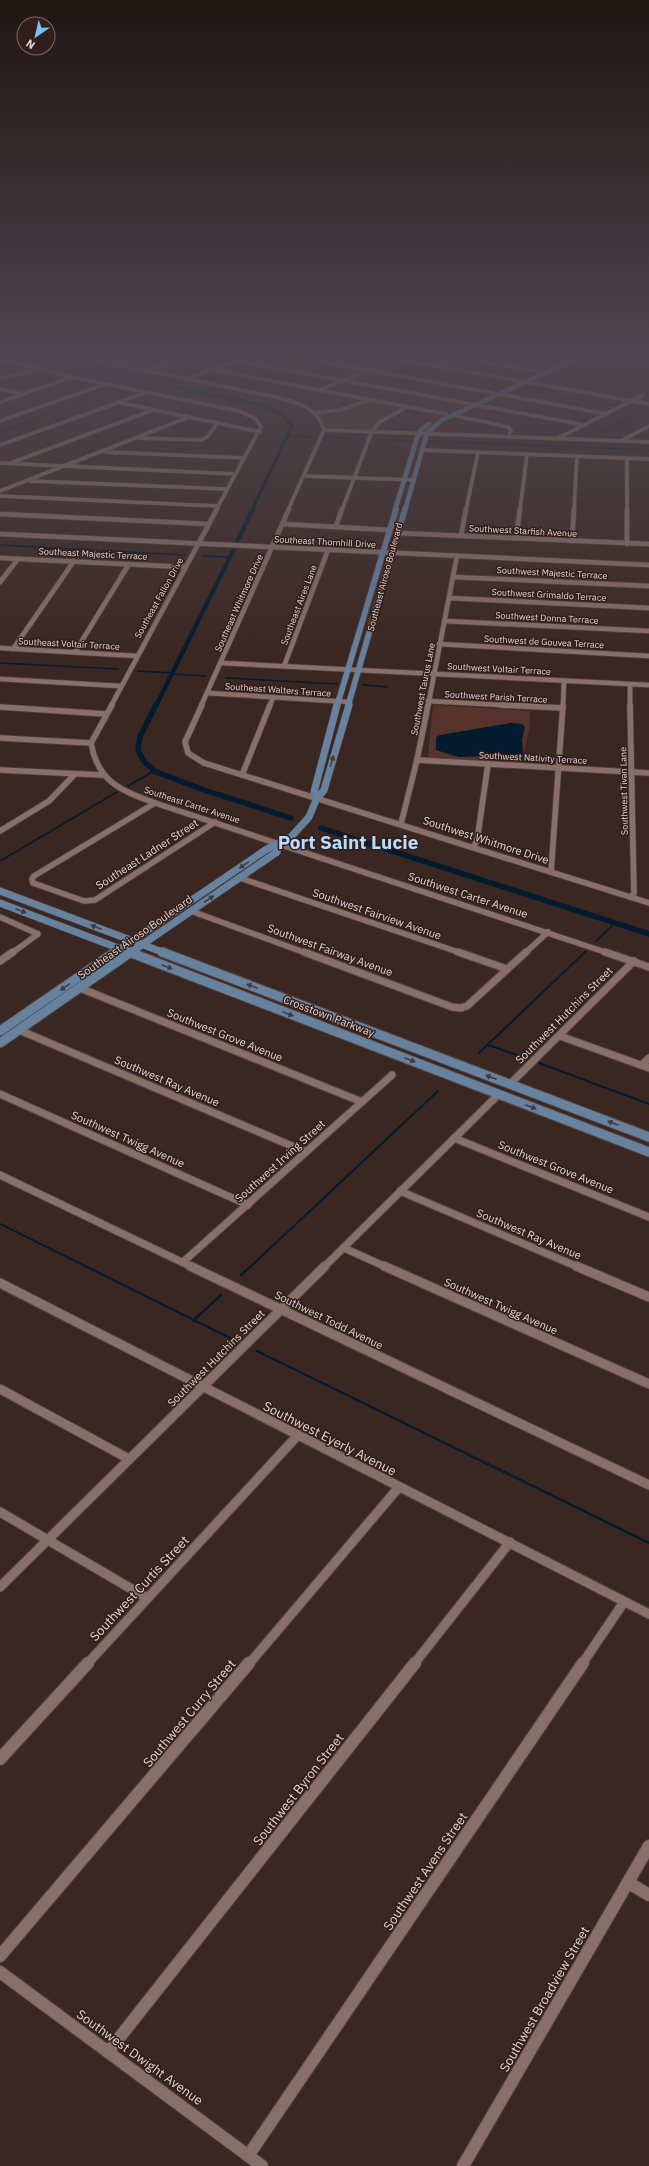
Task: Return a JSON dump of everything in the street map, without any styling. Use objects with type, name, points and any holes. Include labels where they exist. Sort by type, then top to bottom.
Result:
[{"type":"main road","points":[[412,457],[419,458]]},
{"type":"main road","name":"Southeast Airoso Boulevard","points":[[317,797],[314,792],[338,701],[349,670],[412,457]]},
{"type":"main road","name":"Southeast Airoso Boulevard","points":[[0,1031],[267,849],[279,845],[300,829],[308,818],[317,797],[324,790],[349,702],[360,670],[391,553],[419,458]]},
{"type":"main road","name":"Southeast Airoso Boulevard","points":[[0,1043],[277,852],[279,845]]},
{"type":"main road","name":"Crosstown Parkway","points":[[0,891],[649,1137]]},
{"type":"main road","name":"Crosstown Parkway","points":[[0,903],[649,1152]]},
{"type":"street","points":[[0,467],[29,456]]},
{"type":"street","points":[[0,491],[91,456]]},
{"type":"street","points":[[199,456],[245,458]]},
{"type":"street","name":"Southeast Whitmore Drive","points":[[313,456],[185,742],[185,748],[193,758],[242,775],[317,797]]},
{"type":"street","points":[[336,526],[362,456]]},
{"type":"street","points":[[461,536],[477,456]]},
{"type":"street","points":[[516,538],[527,456]]},
{"type":"street","points":[[572,541],[577,456]]},
{"type":"street","points":[[579,456],[649,459]]},
{"type":"street","name":"Southeast Fallon Drive","points":[[91,743],[120,686],[185,567],[200,544],[217,506],[245,458]]},
{"type":"street","points":[[627,458],[628,544]]},
{"type":"street","points":[[0,463],[235,474]]},
{"type":"street","points":[[305,476],[412,480]]},
{"type":"street","points":[[27,480],[227,489]]},
{"type":"street","points":[[0,496],[217,506]]},
{"type":"street","points":[[0,514],[208,524]]},
{"type":"street","points":[[282,524],[390,530]]},
{"type":"street","name":"Southwest Starfish Avenue","points":[[397,533],[649,544]]},
{"type":"street","name":"Southeast Thornhill Drive","points":[[0,534],[649,565]]},
{"type":"street","name":"Southeast Aires Lane","points":[[284,666],[328,550]]},
{"type":"street","name":"Southwest Taurus Lane","points":[[401,824],[417,760],[457,556]]},
{"type":"street","name":"Southeast Majestic Terrace","points":[[0,558],[185,567]]},
{"type":"street","points":[[0,582],[18,559]]},
{"type":"street","points":[[13,649],[74,561]]},
{"type":"street","points":[[75,652],[129,564]]},
{"type":"street","name":"Southwest Majestic Terrace","points":[[453,576],[649,586]]},
{"type":"street","name":"Southwest Grimaldo Terrace","points":[[449,598],[649,608]]},
{"type":"street","name":"Southwest Donna Terrace","points":[[444,621],[649,631]]},
{"type":"street","name":"Southwest de Gouvea Terrace","points":[[439,644],[649,656]]},
{"type":"street","name":"Southeast Voltair Terrace","points":[[0,648],[137,656]]},
{"type":"street","points":[[221,663],[349,670]]},
{"type":"street","name":"Southwest Voltair Terrace","points":[[349,670],[649,685]]},
{"type":"street","points":[[0,679],[120,686]]},
{"type":"street","points":[[551,872],[553,865],[560,768],[564,681]]},
{"type":"street","name":"Southwest Tivan Lane","points":[[630,684],[634,893],[631,897]]},
{"type":"street","name":"Southeast Walters Terrace","points":[[207,693],[349,702]]},
{"type":"street","points":[[242,775],[245,771],[273,697]]},
{"type":"street","name":"Southwest Parish Terrace","points":[[428,701],[563,708]]},
{"type":"street","points":[[0,708],[106,714]]},
{"type":"street","points":[[0,738],[91,743],[93,759],[102,775],[1,772]]},
{"type":"street","name":"Southwest Nativity Terrace","points":[[417,760],[649,773]]},
{"type":"street","points":[[473,847],[477,842],[488,764]]},
{"type":"street","points":[[0,831],[46,805],[60,793],[74,775]]},
{"type":"street","name":"Southeast Carter Avenue","points":[[102,775],[119,788],[155,803],[215,822],[279,845]]},
{"type":"street","name":"Southwest Whitmore Drive","points":[[317,797],[649,903]]},
{"type":"street","name":"Southeast Ladner Street","points":[[155,803],[32,880],[33,883],[84,902],[95,900],[215,822]]},
{"type":"street","name":"Southwest Carter Avenue","points":[[279,845],[649,966]]},
{"type":"street","name":"Southwest Fairview Avenue","points":[[240,878],[507,969]]},
{"type":"street","name":"Southwest Fairway Avenue","points":[[191,911],[452,1007],[461,1008],[467,1006],[507,969]]},
{"type":"street","points":[[0,917],[35,931],[38,934],[35,938],[0,961]]},
{"type":"street","points":[[507,969],[548,932]]},
{"type":"street","name":"Southwest Hutchins Street","points":[[510,1084],[634,962]]},
{"type":"street","name":"Southwest Grove Avenue","points":[[80,988],[362,1102]]},
{"type":"street","name":"Southwest Ray Avenue","points":[[19,1030],[306,1152]]},
{"type":"street","points":[[560,1036],[646,1067],[649,1058]]},
{"type":"street","name":"Southwest Irving Street","points":[[183,1262],[392,1075]]},
{"type":"street","name":"Southwest Twigg Avenue","points":[[0,1094],[248,1205]]},
{"type":"street","name":"Southwest Hutchins Street","points":[[0,1587],[499,1094]]},
{"type":"street","name":"Southwest Grove Avenue","points":[[454,1138],[649,1217]]},
{"type":"street","name":"Southwest Todd Avenue","points":[[0,1175],[649,1485]]},
{"type":"street","name":"Southwest Ray Avenue","points":[[400,1192],[649,1297]]},
{"type":"street","name":"Southwest Twigg Avenue","points":[[344,1248],[649,1384]]},
{"type":"street","name":"Southwest Eyerly Avenue","points":[[0,1283],[649,1614]]},
{"type":"street","points":[[0,1389],[129,1459]]},
{"type":"street","name":"Southwest Curtis Street","points":[[0,1759],[298,1436]]},
{"type":"street","name":"Southwest Curry Street","points":[[0,1956],[399,1487]]},
{"type":"street","points":[[0,1512],[147,1598]]},
{"type":"street","name":"Southwest Byron Street","points":[[108,2052],[510,1542]]},
{"type":"street","name":"Southwest Avens Street","points":[[248,2156],[624,1602]]},
{"type":"street","name":"Southwest Broadview Street","points":[[463,2166],[629,1883],[649,1846]]},
{"type":"street","points":[[629,1883],[649,1895]]},
{"type":"street","name":"Southwest Dwight Avenue","points":[[0,1972],[262,2166]]},
{"type":"shaded area","points":[[433,705],[530,711],[530,725],[524,753],[522,739],[524,734],[511,723],[474,729],[435,747],[436,750],[459,757],[486,756],[509,761],[523,759],[521,763],[428,758]]},
{"type":"water","points":[[511,723],[522,724],[525,727],[522,739],[523,759],[509,761],[485,756],[459,757],[436,750],[436,737],[440,735]]},
{"type":"waterway","points":[[252,510],[278,456]]},
{"type":"waterway","points":[[237,542],[253,509]]},
{"type":"waterway","points":[[0,545],[185,555]]},
{"type":"waterway","points":[[156,706],[234,549]]},
{"type":"waterway","points":[[202,556],[229,557]]},
{"type":"waterway","points":[[0,663],[118,669]]},
{"type":"waterway","points":[[138,671],[172,673]]},
{"type":"waterway","points":[[172,674],[206,676]]},
{"type":"waterway","points":[[226,678],[337,684]]},
{"type":"waterway","points":[[363,685],[387,687]]},
{"type":"waterway","points":[[156,705],[140,737],[138,750],[143,760],[154,771],[204,790],[291,818]]},
{"type":"waterway","points":[[128,786],[154,771]]},
{"type":"waterway","points":[[0,861],[117,792]]},
{"type":"waterway","points":[[321,828],[649,934]]},
{"type":"waterway","points":[[596,941],[615,923]]},
{"type":"waterway","points":[[479,1053],[585,952]]},
{"type":"waterway","points":[[488,1045],[523,1057]]},
{"type":"waterway","points":[[539,1063],[649,1104]]},
{"type":"waterway","points":[[250,1267],[438,1091]]},
{"type":"waterway","points":[[0,1224],[87,1267]]},
{"type":"waterway","points":[[85,1266],[194,1320]]},
{"type":"waterway","points":[[241,1275],[251,1266]]},
{"type":"waterway","points":[[194,1320],[221,1295]]},
{"type":"waterway","points":[[194,1320],[236,1341]]},
{"type":"waterway","points":[[257,1351],[649,1543]]},
{"type":"district","name":"Port Saint Lucie","points":[[348,842]]}]
